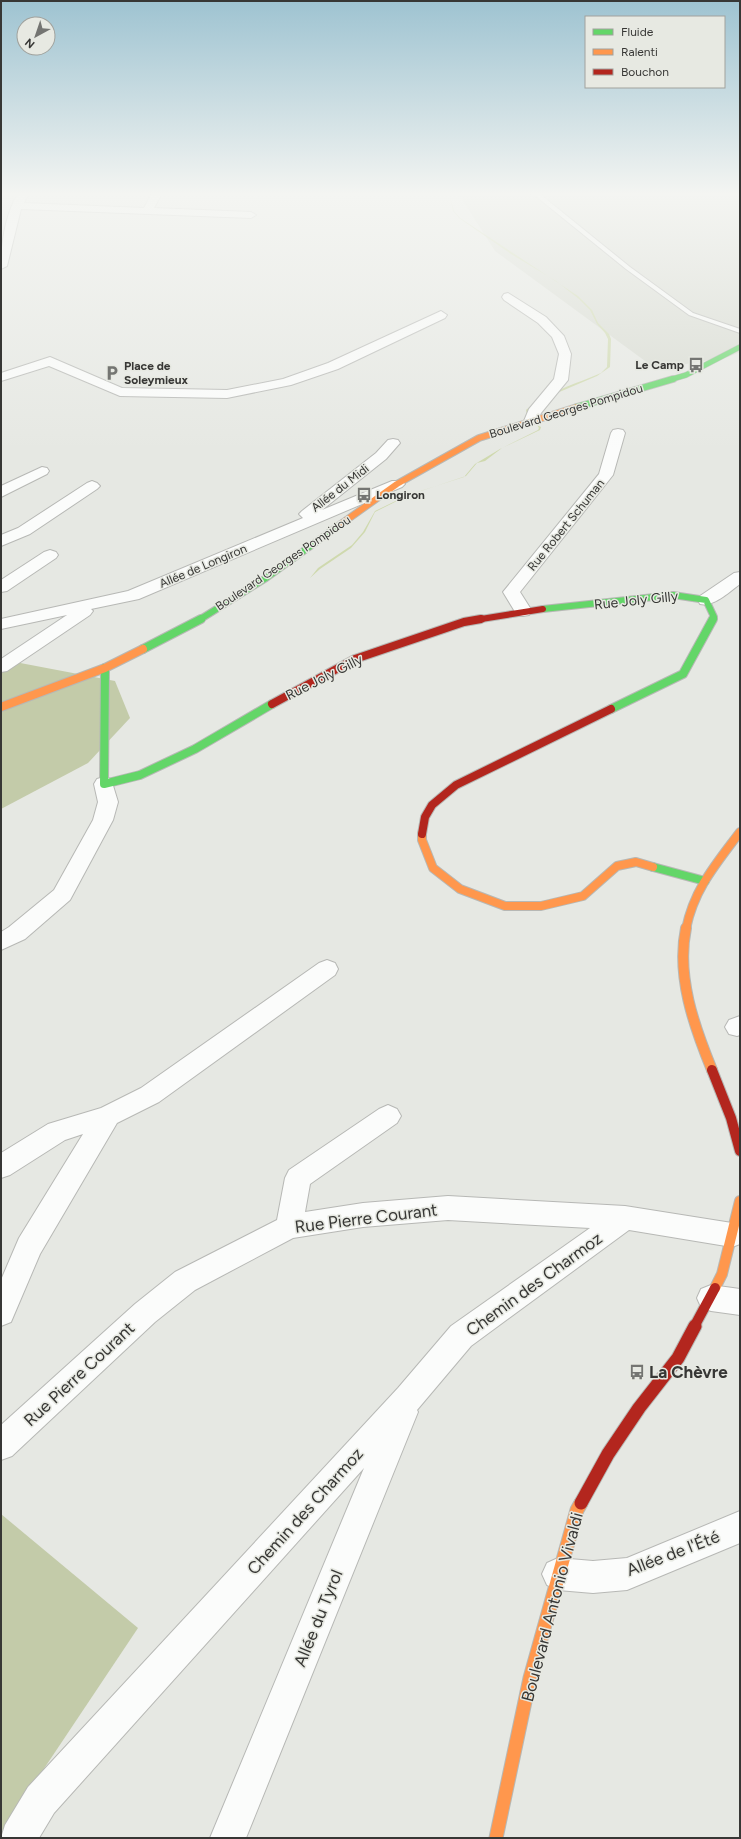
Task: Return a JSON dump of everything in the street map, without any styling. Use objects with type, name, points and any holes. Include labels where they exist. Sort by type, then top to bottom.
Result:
[{"type":"street","points":[[508,297],[542,320],[558,336],[565,354],[560,380],[534,412],[532,421]]},
{"type":"street","points":[[1,377],[50,362],[120,392],[227,394],[286,382],[332,366],[441,315]]},
{"type":"street","name":"Boulevard Georges Pompidou","points":[[1,707],[105,668],[196,622],[266,578],[397,484],[479,438],[686,375],[740,347]]},
{"type":"street","points":[[6,363],[18,372]]},
{"type":"street","name":"Rue Robert Schuman","points":[[523,610],[512,592],[606,475],[618,433]]},
{"type":"street","name":"Allée du Midi","points":[[286,531],[381,456],[393,443]]},
{"type":"street","points":[[1,492],[42,471]]},
{"type":"street","name":"Allée de Longiron","points":[[1,624],[133,595],[397,484]]},
{"type":"street","points":[[1,541],[24,531],[92,486]]},
{"type":"street","points":[[1,523],[24,531]]},
{"type":"street","points":[[1,587],[50,555]]},
{"type":"street","points":[[705,881],[636,862],[617,866],[583,896],[541,906],[504,906],[460,889],[433,868],[422,840],[422,819],[433,800],[456,785],[683,674],[714,617],[706,600],[740,576]]},
{"type":"street","name":"Rue Joly Gilly","points":[[104,784],[140,775],[195,749],[355,659],[464,622],[523,610],[583,606],[673,595],[706,600]]},
{"type":"street","points":[[1,667],[95,604]]},
{"type":"street","points":[[1,942],[17,933],[62,894],[103,820],[108,802],[104,784],[103,766],[105,668]]},
{"type":"street","points":[[740,832],[705,881],[694,900],[684,934],[684,971],[688,1000],[704,1055],[730,1115],[740,1151]]},
{"type":"street","points":[[1,1167],[57,1132],[108,1116],[150,1095],[327,969]]},
{"type":"street","points":[[1,1313],[29,1247],[108,1116]]},
{"type":"street","points":[[289,1227],[298,1178],[388,1116]]},
{"type":"street","name":"Boulevard Antonio Vivaldi","points":[[496,1838],[530,1678],[577,1510],[608,1454],[639,1408],[678,1358],[711,1298],[722,1274],[740,1201]]},
{"type":"street","name":"Rue Pierre Courant","points":[[1,1445],[145,1313],[185,1281],[289,1227],[363,1215],[448,1208],[625,1218],[732,1235]]},
{"type":"street","name":"Chemin des Charmoz","points":[[18,1838],[41,1800],[408,1398],[461,1336],[625,1218]]},
{"type":"street","points":[[711,1298],[740,1302]]},
{"type":"street","name":"Allée du Tyrol","points":[[228,1838],[408,1398]]},
{"type":"street","name":"Allée de l'Été","points":[[558,1574],[593,1577],[627,1574],[740,1527]]},
{"type":"lane","points":[[643,279],[691,314],[740,331]]},
{"type":"shaded area","points":[[533,279],[740,279],[740,352],[728,357],[656,369]]},
{"type":"shaded area","points":[[560,284],[578,296],[592,310],[598,323],[609,334],[611,339],[610,367],[597,376],[550,396],[527,415],[526,410],[543,398],[601,373],[607,367],[608,339],[605,333],[597,324],[590,310]]},
{"type":"shaded area","points":[[537,425],[541,427],[540,430],[502,448],[538,430],[539,428]]},
{"type":"shaded area","points":[[502,448],[485,461],[477,463],[464,477],[475,464]]},
{"type":"shaded area","points":[[436,486],[409,495],[375,512],[365,532],[351,548],[320,569],[310,578],[318,568],[352,545],[363,532],[375,511],[408,495]]},
{"type":"shaded area","points":[[15,662],[115,681],[130,718],[88,763],[1,809],[1,664]]},
{"type":"shaded area","points":[[1,1514],[138,1628],[1,1833]]},
{"type":"traffic: fast","points":[[577,407],[686,375],[740,347]]},
{"type":"traffic: fast","points":[[143,649],[196,622],[266,578],[341,524]]},
{"type":"traffic: fast","points":[[543,609],[673,595],[706,600],[714,617],[683,674],[611,709]]},
{"type":"traffic: fast","points":[[105,668],[104,784],[140,775],[195,749],[272,704]]},
{"type":"traffic: fast","points":[[653,867],[705,881]]},
{"type":"traffic: slow","points":[[341,524],[397,484],[479,438],[577,407]]},
{"type":"traffic: slow","points":[[1,707],[105,668],[143,649]]},
{"type":"traffic: slow","points":[[712,1070],[696,1027],[690,1004],[684,959],[685,936],[689,913],[702,883],[740,832]]},
{"type":"traffic: slow","points":[[422,834],[422,840],[433,868],[460,889],[505,906],[541,906],[583,896],[617,866],[636,862],[653,867]]},
{"type":"traffic: slow","points":[[715,1288],[722,1274],[740,1201]]},
{"type":"traffic: slow","points":[[496,1838],[530,1678],[577,1510],[581,1503]]},
{"type":"traffic: jam","points":[[272,704],[355,659],[464,622],[523,611],[543,609]]},
{"type":"traffic: jam","points":[[422,834],[423,824],[428,810],[442,795],[456,785],[611,709]]},
{"type":"traffic: jam","points":[[712,1070],[731,1118],[740,1151]]},
{"type":"traffic: jam","points":[[581,1503],[608,1454],[639,1408],[678,1358],[715,1288]]},
{"type":"place","name":"Le Camp","points":[[696,365]]},
{"type":"place","name":"Place de Soleymieux","points":[[112,373]]},
{"type":"place","name":"Longiron","points":[[364,495]]},
{"type":"place","name":"La Chèvre","points":[[637,1372]]}]
